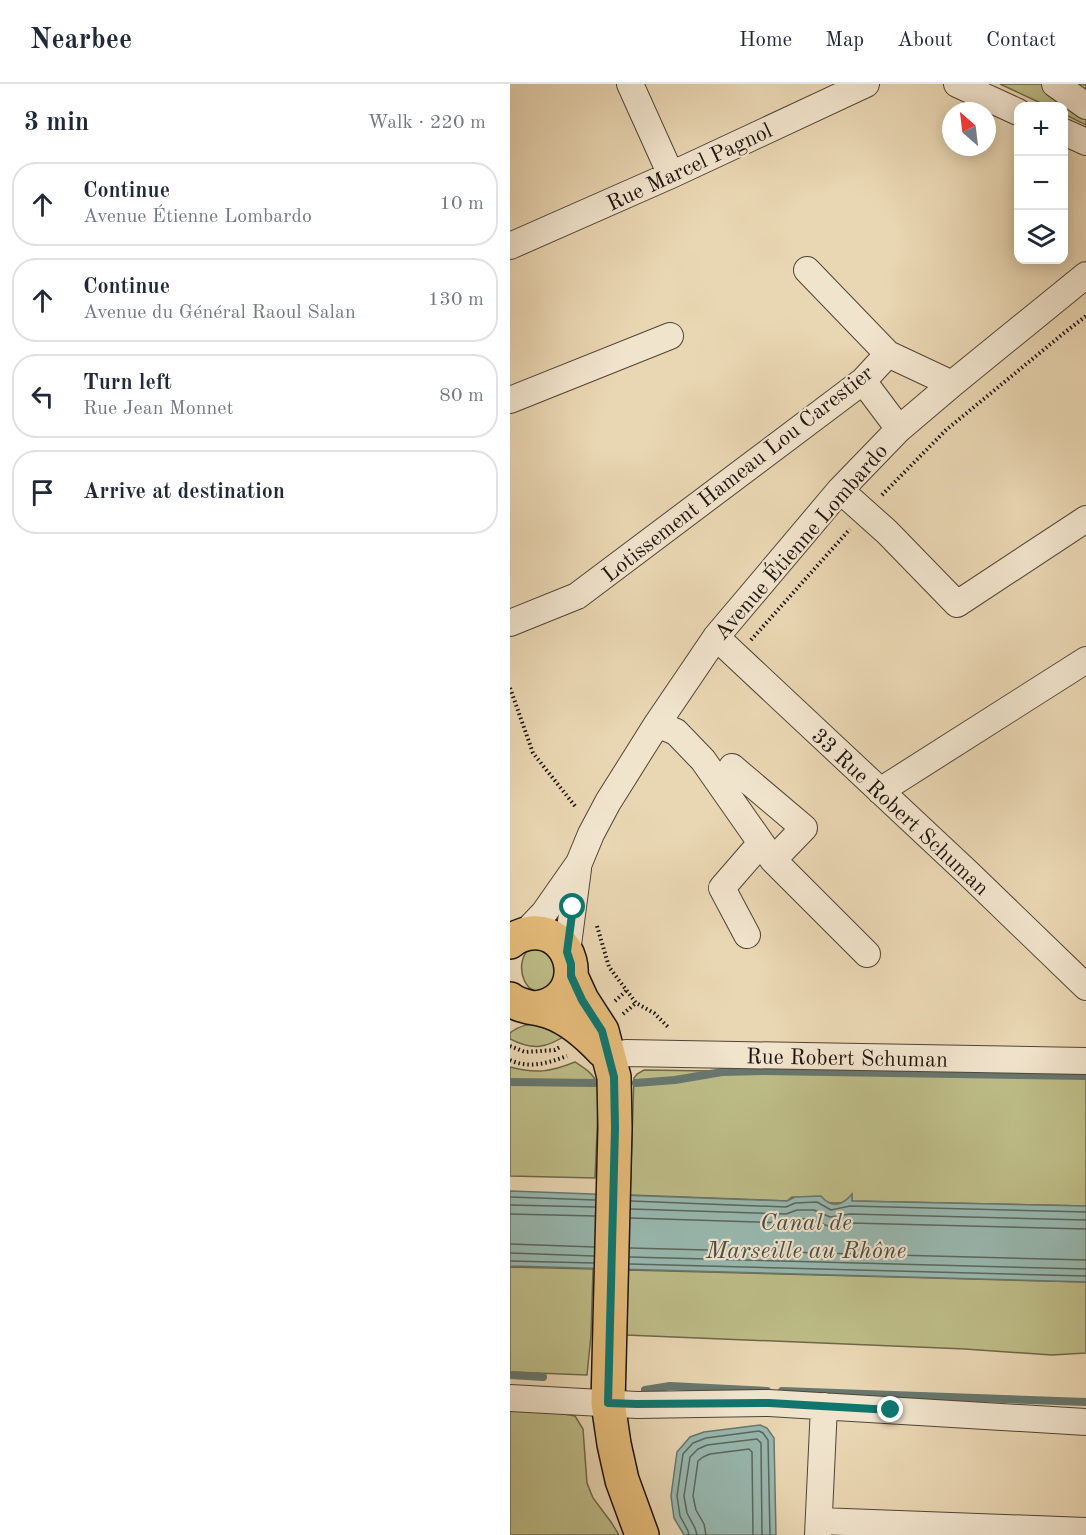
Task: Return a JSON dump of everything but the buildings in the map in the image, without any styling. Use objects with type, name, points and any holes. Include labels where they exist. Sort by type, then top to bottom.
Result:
[{"type":"main road","points":[[514,938],[537,933],[549,935],[560,942],[582,1000],[602,1031],[614,1077],[615,1128],[608,1403],[622,1479],[642,1535]]},
{"type":"main road","points":[[519,1009],[549,1005],[559,998],[567,988],[569,964]]},
{"type":"main road","points":[[519,1009],[552,1012],[565,1019],[594,1041],[610,1059]]},
{"type":"street","points":[[630,84],[671,175]]},
{"type":"street","name":"Rue Marcel Pagnol","points":[[510,246],[671,175],[866,84]]},
{"type":"street","points":[[957,84],[1014,110]]},
{"type":"street","points":[[1055,84],[1086,106]]},
{"type":"street","points":[[1068,134],[1086,142]]},
{"type":"street","name":"Lotissement Hameau Lou Carestier","points":[[510,623],[577,596],[863,381],[888,354],[807,270]]},
{"type":"street","name":"Avenue Étienne Lombardo","points":[[514,938],[550,906],[579,863],[608,802],[716,637],[840,489],[899,429],[1086,275]]},
{"type":"street","points":[[510,400],[670,336]]},
{"type":"street","points":[[888,354],[952,384]]},
{"type":"street","points":[[863,381],[899,429]]},
{"type":"street","points":[[840,489],[887,532],[957,604],[1086,519]]},
{"type":"street","name":"33 Rue Robert Schuman","points":[[716,637],[1086,987]]},
{"type":"street","points":[[880,791],[1086,660]]},
{"type":"street","points":[[657,724],[676,732],[703,759],[767,851],[867,954]]},
{"type":"street","points":[[732,767],[804,828],[767,851],[722,888],[747,935]]},
{"type":"street","name":"Avenue Étienne Lombardo","points":[[569,964],[579,863]]},
{"type":"street","name":"Rue Robert Schuman","points":[[610,1059],[626,1053],[1086,1061]]},
{"type":"street","points":[[510,1398],[637,1404],[769,1403],[1086,1422]]},
{"type":"street","points":[[824,1406],[818,1528],[1086,1531]]},
{"type":"path","points":[[510,688],[533,753],[575,806]]},
{"type":"path","points":[[510,1046],[525,1052],[555,1050],[564,1044]]},
{"type":"path","points":[[510,1060],[536,1065],[573,1054]]},
{"type":"shaded area","points":[[1000,84],[1086,84],[1086,125],[1068,116],[1068,102],[1038,102]]},
{"type":"shaded area","points":[[530,948],[550,952],[557,972],[550,985],[542,990],[535,991],[529,987],[522,973],[524,955]]},
{"type":"shaded area","points":[[541,1023],[568,1034],[540,1046],[526,1045],[510,1039],[510,1033],[517,1028]]},
{"type":"shaded area","points":[[575,1062],[592,1075],[599,1087],[595,1178],[510,1176],[510,1067],[528,1071],[543,1071]]},
{"type":"shaded area","points":[[644,1070],[1086,1076],[1086,1206],[852,1201],[852,1195],[845,1202],[835,1203],[792,1197],[787,1201],[630,1195],[634,1078]]},
{"type":"shaded area","points":[[510,1267],[593,1269],[587,1375],[510,1372]]},
{"type":"shaded area","points":[[628,1270],[1086,1282],[1086,1353],[1052,1355],[965,1349],[626,1335]]},
{"type":"shaded area","points":[[510,1404],[575,1416],[583,1429],[587,1483],[593,1498],[619,1535],[510,1535]]},
{"type":"water","name":"Canal de Marseille au Rhône","points":[[510,1191],[787,1201],[795,1197],[821,1196],[833,1204],[845,1201],[852,1194],[852,1201],[1086,1206],[1086,1282],[510,1266]]},
{"type":"water","points":[[760,1425],[767,1428],[774,1438],[776,1535],[684,1535],[674,1518],[671,1496],[677,1452],[690,1437],[704,1432]]},
{"type":"waterway","points":[[636,1083],[675,1080],[722,1072],[764,1071],[1086,1076]]},
{"type":"waterway","points":[[510,1082],[595,1083]]},
{"type":"waterway","points":[[510,1375],[543,1377]]},
{"type":"waterway","points":[[645,1390],[670,1386],[767,1391]]},
{"type":"waterway","points":[[782,1391],[1086,1402]]},
{"type":"route","points":[[573,907],[567,952],[571,964],[571,976],[582,1000],[602,1031],[614,1077],[615,1128],[608,1403],[769,1403],[891,1410]]}]
